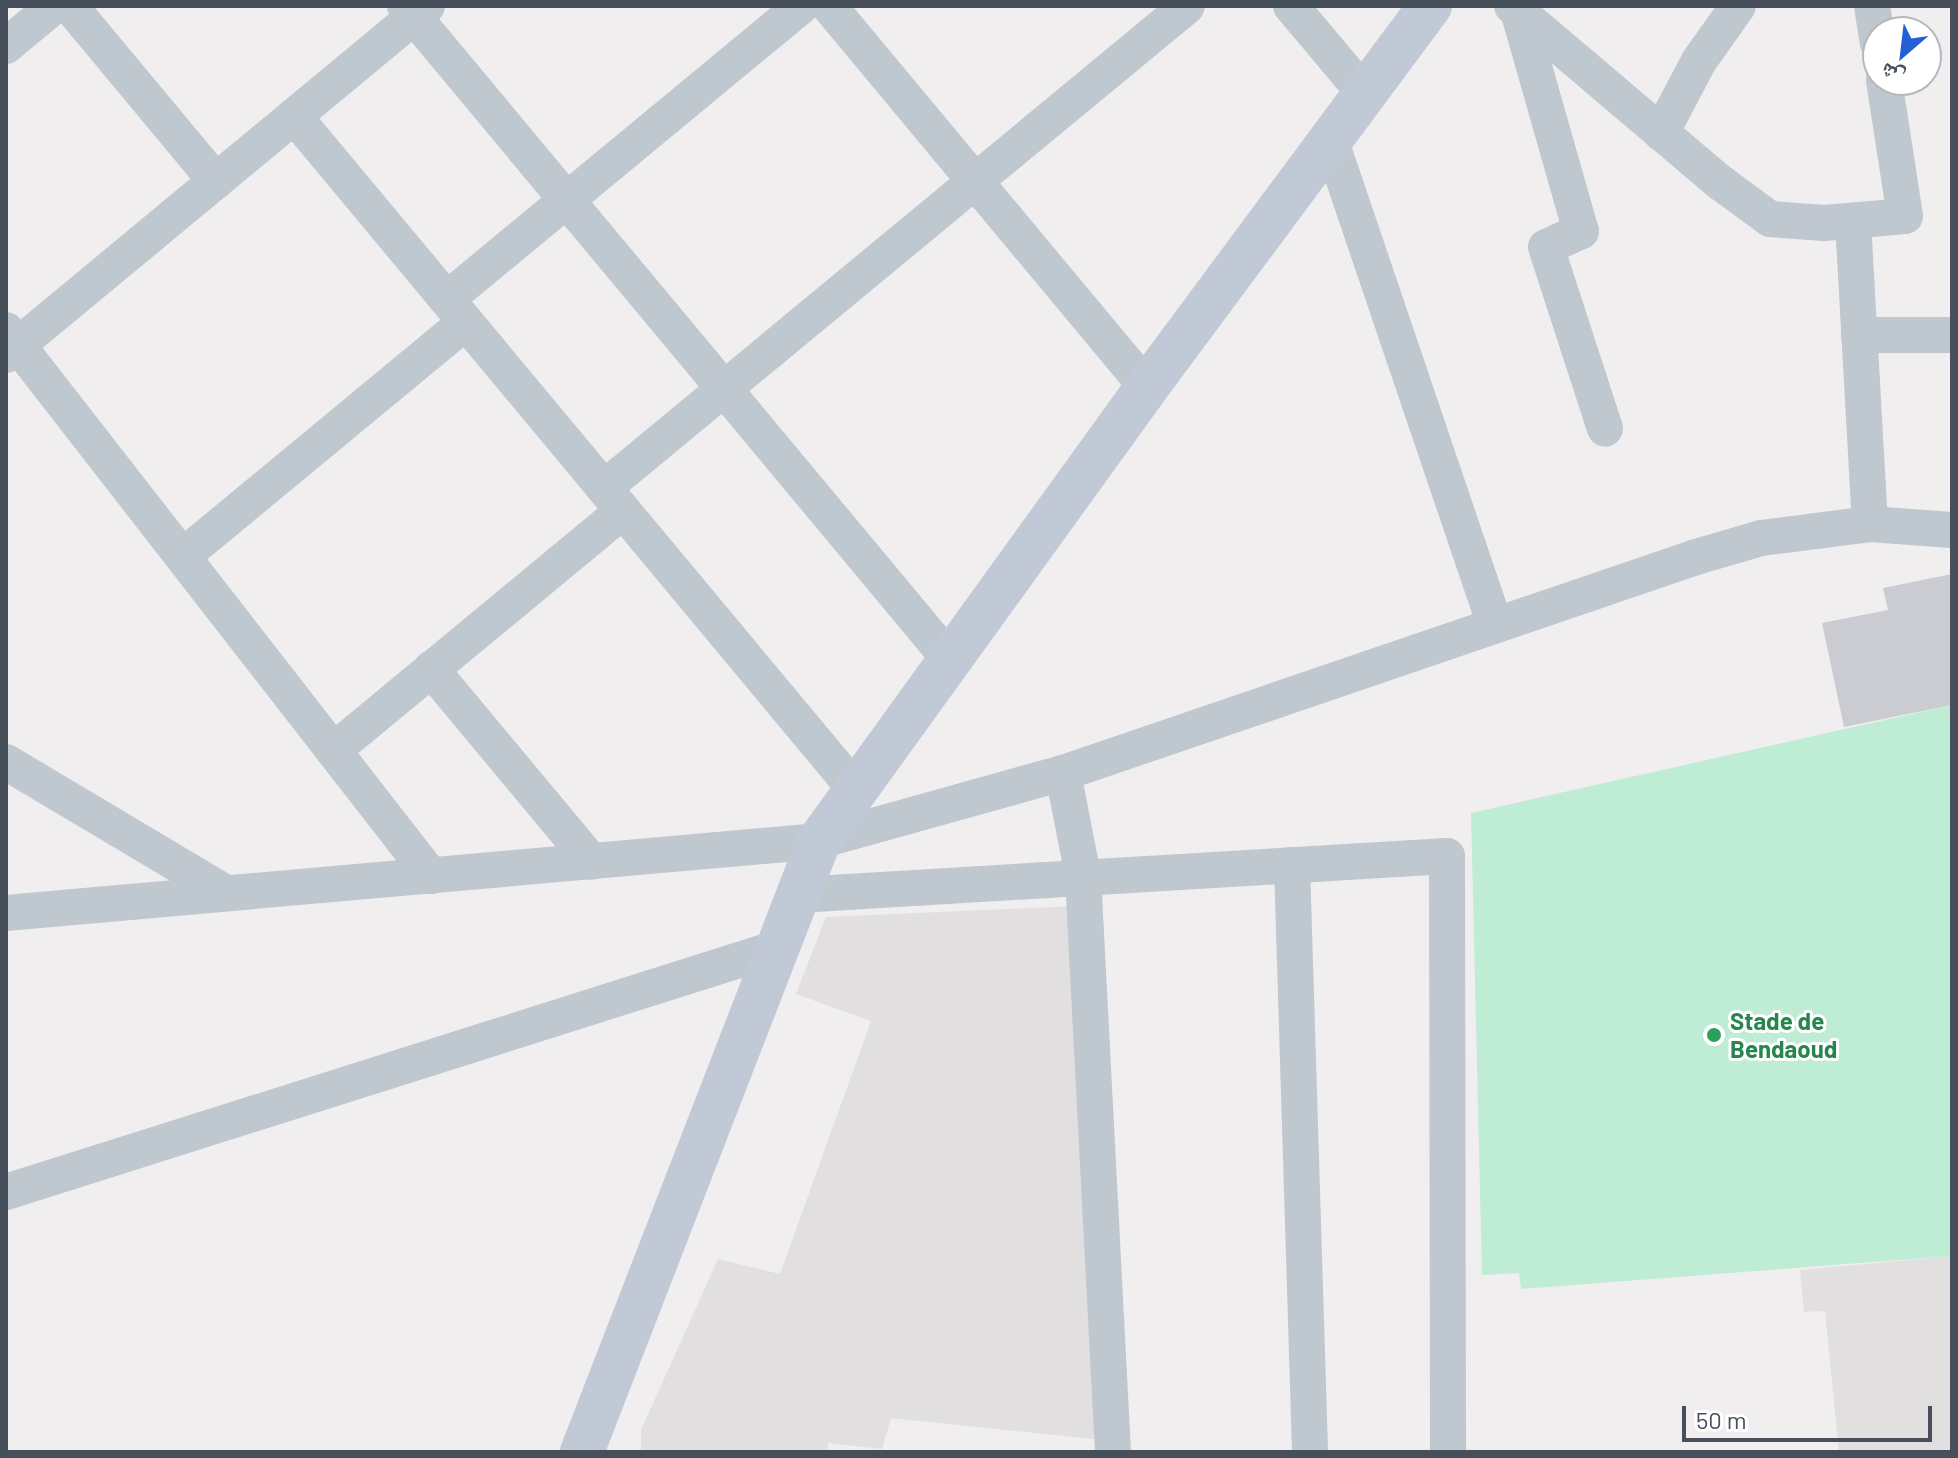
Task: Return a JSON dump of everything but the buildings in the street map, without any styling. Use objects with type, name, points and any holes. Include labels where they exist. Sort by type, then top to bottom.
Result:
[{"type":"street","points":[[6,46],[54,6]]},
{"type":"street","points":[[70,6],[216,181]]},
{"type":"street","points":[[183,556],[456,311],[567,200],[801,6]]},
{"type":"street","points":[[829,6],[1147,387]]},
{"type":"street","points":[[334,750],[431,669],[614,500],[724,389],[1187,6]]},
{"type":"street","points":[[1291,6],[1366,95]]},
{"type":"street","points":[[582,1452],[819,841],[1147,387],[1430,6]]},
{"type":"street","points":[[1661,133],[1699,61],[1738,6]]},
{"type":"street","points":[[431,876],[183,556],[10,343],[216,181],[415,10],[567,200],[950,660]]},
{"type":"street","points":[[1516,10],[1661,133],[1770,219],[1853,221],[1905,216],[1886,96]]},
{"type":"street","points":[[1516,10],[1581,231],[1546,247],[1605,429]]},
{"type":"street","points":[[294,116],[855,789]]},
{"type":"street","points":[[1330,139],[1495,625]]},
{"type":"street","points":[[1853,221],[1870,524]]},
{"type":"street","points":[[1859,335],[1952,335]]},
{"type":"street","points":[[6,913],[819,841],[1063,773],[1495,625],[1761,538],[1870,524],[1952,530]]},
{"type":"street","points":[[431,669],[592,862]]},
{"type":"street","points":[[6,762],[226,893]]},
{"type":"street","points":[[1063,773],[1083,876],[1113,1452]]},
{"type":"street","points":[[798,895],[1447,856],[1448,1452]]},
{"type":"street","points":[[1292,865],[1310,1452]]},
{"type":"street","points":[[6,1192],[777,948]]},
{"type":"shaded area","points":[[1077,906],[1102,1440],[891,1418],[882,1449],[828,1443],[828,1452],[641,1452],[641,1430],[718,1259],[780,1274],[871,1021],[796,994],[826,917]]},
{"type":"shaded area","points":[[1952,1256],[1952,1452],[1839,1452],[1825,1311],[1804,1312],[1800,1270]]},
{"type":"green space","name":"Stade de Bendaoud","points":[[1952,705],[1952,1256],[1521,1289],[1519,1273],[1482,1275],[1471,813]]},
{"type":"place","name":"Stade de Bendaoud","points":[[1714,1035]]}]
